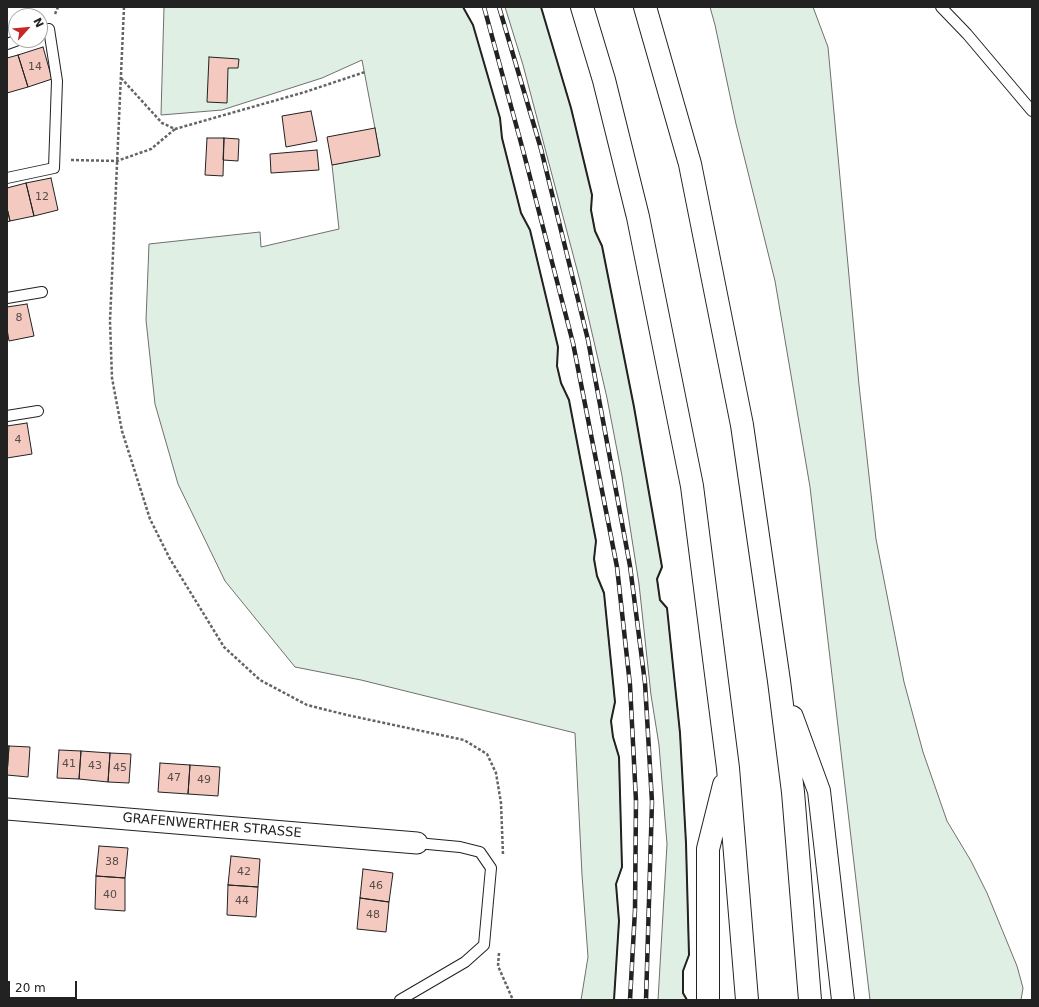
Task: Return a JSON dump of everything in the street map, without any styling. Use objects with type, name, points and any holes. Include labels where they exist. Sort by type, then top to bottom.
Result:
[{"type":"highway","points":[[582,7],[604,80],[638,217],[692,486],[728,768],[747,1000]]},
{"type":"highway","points":[[644,7],[690,164],[742,425],[779,680],[792,792],[810,1000]]},
{"type":"highway","points":[[779,680],[819,791],[844,1000]]},
{"type":"highway","points":[[708,1000],[708,849],[728,768]]},
{"type":"street","name":"GRAFENWERTHER STRASSE","points":[[7,809],[417,843]]},
{"type":"lane","points":[[941,7],[1032,111]]},
{"type":"lane","points":[[7,178],[54,168],[57,81],[48,46]]},
{"type":"lane","points":[[7,298],[42,292]]},
{"type":"lane","points":[[7,416],[38,411]]},
{"type":"lane","points":[[400,1000],[465,962],[484,945],[491,868],[480,852],[460,846],[417,843]]},
{"type":"path","points":[[124,7],[110,321],[112,378],[122,431],[150,519],[170,559],[224,647],[260,680],[307,705],[464,740],[487,754],[496,773],[501,803],[503,857]]},
{"type":"path","points":[[54,160],[117,161],[151,149],[175,129],[305,92],[365,72]]},
{"type":"path","points":[[121,77],[162,123],[175,129]]},
{"type":"path","points":[[499,951],[498,966],[513,1000]]},
{"type":"green space","points":[[164,7],[463,7],[473,25],[500,118],[502,138],[521,213],[530,230],[558,347],[557,366],[561,383],[569,400],[596,541],[594,559],[597,576],[604,593],[615,702],[611,721],[613,737],[619,757],[622,867],[616,884],[619,921],[614,1000],[581,1000],[588,957],[582,875],[575,733],[361,680],[295,667],[225,581],[178,484],[155,404],[146,320],[149,244],[260,232],[261,247],[339,229],[332,165],[380,155],[362,60],[322,78],[222,110],[161,115]]},
{"type":"green space","points":[[505,7],[541,7],[571,108],[592,195],[591,210],[595,231],[602,246],[634,407],[662,567],[657,579],[660,600],[667,608],[680,733],[686,843],[689,955],[683,971],[683,993],[687,1000],[658,1000],[667,844],[659,745],[651,695],[639,584],[622,476],[607,398],[580,281],[523,65]]},
{"type":"green space","points":[[710,7],[813,7],[828,47],[859,385],[876,539],[904,682],[923,752],[947,821],[971,861],[987,893],[1017,966],[1023,988],[1021,1000],[870,1000],[810,487],[775,281],[736,124]]},
{"type":"building","points":[[43,48],[52,79],[28,87],[18,55]]},
{"type":"building","points":[[18,55],[28,87],[7,93],[7,58]]},
{"type":"building","points":[[209,57],[239,59],[238,68],[228,68],[227,103],[207,102]]},
{"type":"building","points":[[311,111],[317,141],[286,147],[282,116]]},
{"type":"building","points":[[375,128],[380,156],[332,165],[327,137]]},
{"type":"building","points":[[207,138],[224,138],[223,176],[205,175]]},
{"type":"building","points":[[224,138],[239,139],[238,161],[223,160]]},
{"type":"building","points":[[317,150],[319,170],[271,173],[270,154]]},
{"type":"building","points":[[51,178],[58,210],[34,216],[26,183]]},
{"type":"building","points":[[26,183],[34,216],[10,221],[7,208],[7,188]]},
{"type":"building","points":[[7,208],[10,221],[7,222]]},
{"type":"building","points":[[27,304],[34,336],[9,341],[7,329],[7,307]]},
{"type":"building","points":[[27,423],[32,454],[7,458],[7,426]]},
{"type":"building","points":[[7,746],[9,746],[7,775]]},
{"type":"building","points":[[9,746],[30,747],[28,777],[7,775]]},
{"type":"building","points":[[59,750],[81,751],[79,779],[57,778]]},
{"type":"building","points":[[81,751],[110,753],[108,782],[79,779]]},
{"type":"building","points":[[110,753],[131,754],[129,783],[108,782]]},
{"type":"building","points":[[160,763],[190,765],[188,794],[158,792]]},
{"type":"building","points":[[190,765],[220,767],[218,796],[188,794]]},
{"type":"building","points":[[99,846],[128,848],[125,878],[96,876]]},
{"type":"building","points":[[231,856],[260,859],[258,887],[228,885]]},
{"type":"building","points":[[363,869],[393,873],[389,902],[360,898]]},
{"type":"building","points":[[96,876],[125,878],[125,911],[95,909]]},
{"type":"building","points":[[228,885],[258,887],[256,917],[227,915]]},
{"type":"building","points":[[360,898],[389,902],[386,932],[357,929]]},
{"type":"railway","points":[[484,7],[573,343],[617,567],[630,685],[636,801],[635,910],[630,1000]]},
{"type":"railway","points":[[499,7],[541,149],[588,340],[630,566],[645,683],[652,802],[646,1000]]},
{"type":"wall","points":[[463,7],[473,25],[500,118],[502,138],[521,213],[530,230],[558,347],[557,366],[561,383],[569,400],[596,541],[594,559],[597,576],[604,593],[615,702],[611,721],[613,737],[619,757],[622,867],[616,884],[619,921],[614,1000]]},
{"type":"wall","points":[[541,7],[571,108],[592,195],[591,210],[595,231],[602,246],[634,407],[662,567],[657,579],[660,600],[667,608],[680,733],[686,843],[689,955],[683,971],[683,993],[687,1000]]}]
